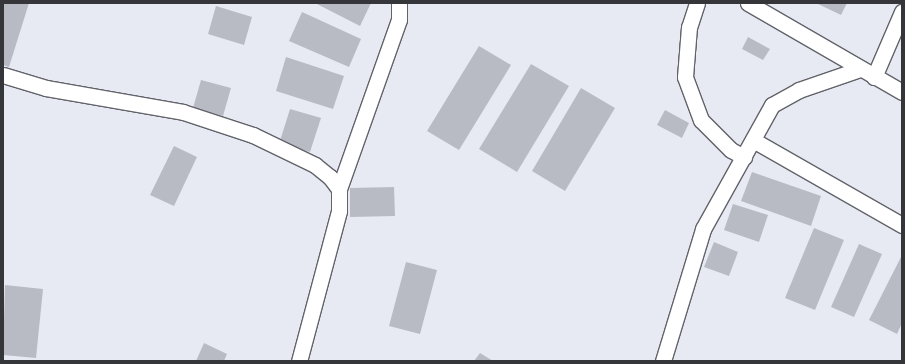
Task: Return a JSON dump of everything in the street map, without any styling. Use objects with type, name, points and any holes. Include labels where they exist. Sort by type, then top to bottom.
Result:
[{"type":"street","points":[[299,361],[339,211],[338,189],[398,20],[399,3]]},
{"type":"street","points":[[697,3],[689,27],[684,77],[701,120],[731,150],[744,157]]},
{"type":"street","points":[[748,3],[902,92]]},
{"type":"street","points":[[874,77],[902,12]]},
{"type":"street","points":[[663,361],[703,229],[772,105],[799,90],[860,69]]},
{"type":"street","points":[[3,75],[46,88],[183,112],[253,135],[315,166],[330,178],[338,189]]},
{"type":"street","points":[[753,140],[902,225]]},
{"type":"building","points":[[3,3],[29,3],[9,67],[3,65]]},
{"type":"building","points":[[315,3],[371,3],[360,26]]},
{"type":"building","points":[[816,3],[847,3],[841,15]]},
{"type":"building","points":[[216,6],[252,17],[244,45],[208,34]]},
{"type":"building","points":[[302,12],[361,39],[349,67],[289,41]]},
{"type":"building","points":[[748,37],[770,49],[763,60],[742,49]]},
{"type":"building","points":[[479,46],[511,65],[459,150],[427,131]]},
{"type":"building","points":[[286,57],[344,76],[333,109],[276,91]]},
{"type":"building","points":[[531,64],[569,86],[517,172],[479,149]]},
{"type":"building","points":[[201,80],[231,88],[223,116],[193,108]]},
{"type":"building","points":[[581,88],[615,108],[565,191],[532,171]]},
{"type":"building","points":[[290,109],[321,118],[310,152],[279,144]]},
{"type":"building","points":[[665,110],[689,123],[682,138],[657,125]]},
{"type":"building","points":[[174,146],[197,157],[174,206],[150,195]]},
{"type":"building","points":[[752,172],[821,196],[811,226],[741,201]]},
{"type":"building","points":[[394,187],[395,216],[350,217],[350,188]]},
{"type":"building","points":[[733,204],[768,215],[759,242],[724,230]]},
{"type":"building","points":[[814,228],[844,240],[815,310],[785,298]]},
{"type":"building","points":[[714,242],[738,252],[729,276],[704,267]]},
{"type":"building","points":[[859,244],[882,254],[854,317],[831,307]]},
{"type":"building","points":[[902,255],[902,323],[897,334],[869,320]]},
{"type":"building","points":[[406,262],[437,270],[420,334],[389,326]]},
{"type":"building","points":[[5,285],[43,289],[36,358],[3,355]]},
{"type":"building","points":[[204,343],[227,354],[224,361],[196,361]]},
{"type":"building","points":[[480,353],[493,361],[474,361]]}]
